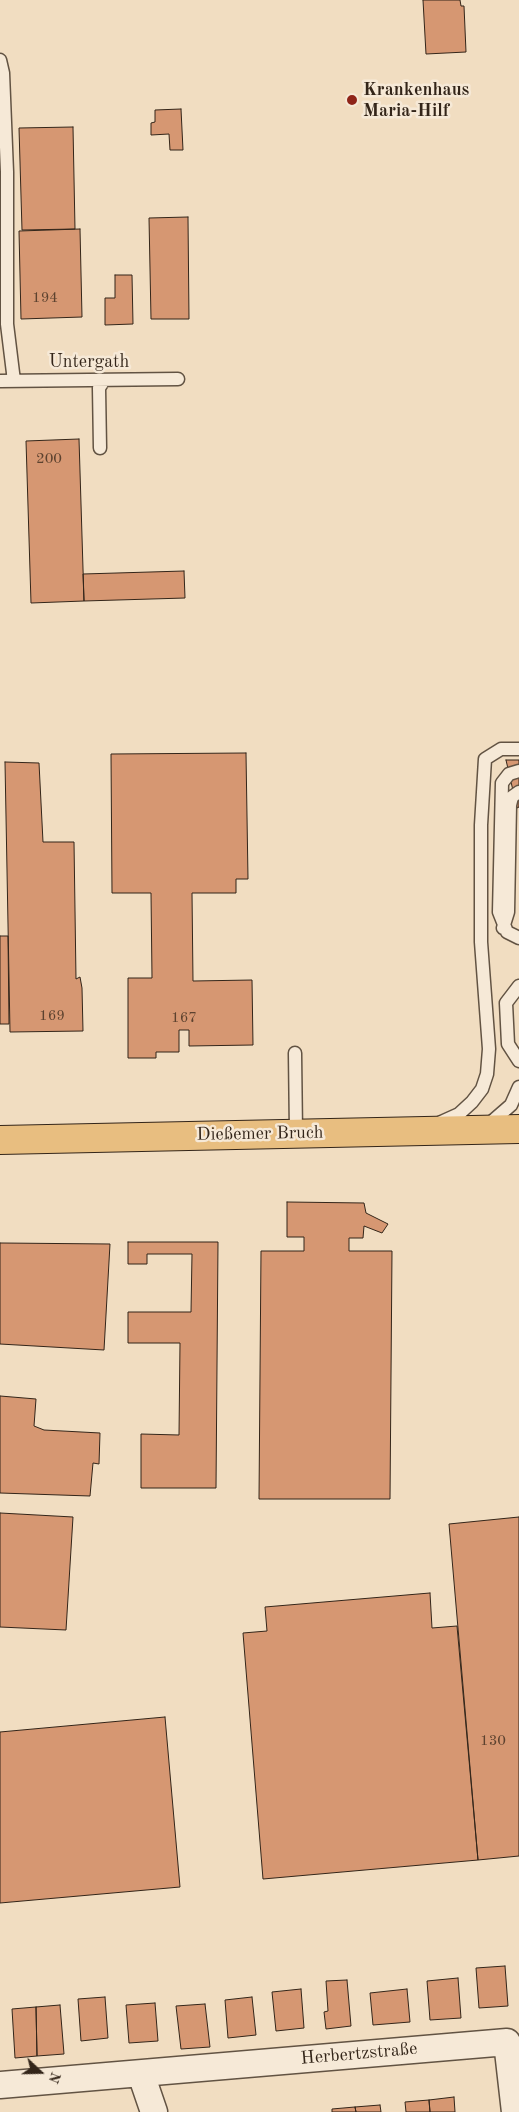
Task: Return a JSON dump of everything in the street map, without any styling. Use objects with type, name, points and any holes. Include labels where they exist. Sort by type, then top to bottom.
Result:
[{"type":"main road","name":"Dießemer Bruch","points":[[0,1140],[519,1129]]},
{"type":"street","name":"Herbertzstraße","points":[[0,2085],[507,2042],[515,2112]]},
{"type":"street","points":[[140,2074],[154,2112]]},
{"type":"lane","points":[[0,60],[3,73],[7,172],[7,324],[14,380]]},
{"type":"lane","name":"Untergath","points":[[0,381],[178,379]]},
{"type":"lane","points":[[100,448],[99,388],[104,380]]},
{"type":"lane","points":[[423,1131],[459,1114],[482,1089],[487,1074],[489,1049],[481,932],[480,825],[485,759],[501,749],[519,749]]},
{"type":"lane","points":[[519,771],[509,774],[502,783],[499,912],[503,928],[519,938]]},
{"type":"lane","points":[[503,928],[508,912],[510,805],[512,797],[519,792]]},
{"type":"lane","points":[[519,977],[515,981],[517,993],[510,1046],[519,1060]]},
{"type":"lane","points":[[294,1053],[296,1133]]},
{"type":"lane","points":[[481,1130],[511,1106],[519,1087]]},
{"type":"building","points":[[423,0],[460,0],[461,6],[464,6],[466,52],[426,54]]},
{"type":"building","points":[[181,109],[183,150],[170,150],[169,134],[151,135],[151,123],[155,122],[155,110]]},
{"type":"building","points":[[73,127],[75,229],[22,230],[19,128]]},
{"type":"building","points":[[188,217],[189,319],[151,319],[149,218]]},
{"type":"building","points":[[80,229],[82,317],[21,319],[19,231]]},
{"type":"building","points":[[115,275],[132,275],[133,324],[105,325],[105,298],[115,298]]},
{"type":"building","points":[[79,439],[84,601],[31,603],[26,441]]},
{"type":"building","points":[[184,571],[185,598],[84,601],[83,574]]},
{"type":"building","points":[[246,753],[248,879],[236,879],[236,893],[192,893],[193,981],[252,980],[253,1045],[189,1046],[189,1030],[179,1030],[179,1052],[156,1052],[156,1058],[128,1058],[128,978],[152,978],[151,893],[112,893],[111,754]]},
{"type":"building","points":[[506,760],[519,760],[519,807],[517,808]]},
{"type":"building","points":[[5,762],[39,763],[43,842],[74,842],[76,979],[80,977],[82,988],[83,1031],[10,1032]]},
{"type":"building","points":[[0,936],[8,936],[9,1024],[0,1024]]},
{"type":"building","points":[[287,1202],[364,1203],[366,1213],[388,1224],[382,1233],[364,1226],[363,1238],[349,1238],[349,1251],[392,1251],[390,1499],[259,1499],[261,1251],[304,1251],[304,1237],[287,1237]]},
{"type":"building","points":[[128,1242],[218,1242],[216,1488],[141,1488],[141,1434],[179,1435],[180,1343],[128,1343],[128,1312],[191,1312],[192,1254],[147,1254],[147,1264],[128,1264]]},
{"type":"building","points":[[0,1243],[110,1244],[104,1350],[0,1344]]},
{"type":"building","points":[[0,1396],[36,1399],[34,1426],[44,1430],[100,1433],[99,1464],[93,1463],[90,1496],[0,1493]]},
{"type":"building","points":[[0,1513],[73,1517],[66,1630],[0,1627]]},
{"type":"building","points":[[519,1517],[519,1856],[478,1860],[449,1524]]},
{"type":"building","points":[[430,1593],[432,1628],[457,1626],[478,1860],[263,1879],[243,1633],[267,1631],[265,1607]]},
{"type":"building","points":[[165,1717],[180,1887],[0,1903],[0,1732]]},
{"type":"building","points":[[505,1966],[508,2006],[479,2008],[476,1968]]},
{"type":"building","points":[[458,1978],[461,2018],[430,2020],[427,1981]]},
{"type":"building","points":[[347,1980],[351,2026],[326,2029],[324,2012],[328,2011],[326,1981]]},
{"type":"building","points":[[301,1989],[304,2028],[276,2031],[272,1992]]},
{"type":"building","points":[[407,1989],[410,2022],[373,2025],[370,1993]]},
{"type":"building","points":[[105,1997],[108,2038],[81,2041],[78,1999]]},
{"type":"building","points":[[252,1997],[256,2035],[228,2038],[225,2000]]},
{"type":"building","points":[[155,2003],[158,2041],[129,2043],[126,2005]]},
{"type":"building","points":[[205,2004],[210,2047],[181,2049],[176,2006]]},
{"type":"building","points":[[60,2005],[64,2054],[37,2056],[36,2007]]},
{"type":"building","points":[[36,2007],[37,2056],[15,2058],[12,2009]]},
{"type":"building","points":[[454,2097],[455,2112],[430,2112],[429,2100]]},
{"type":"building","points":[[429,2100],[430,2112],[406,2112],[405,2102]]},
{"type":"building","points":[[380,2105],[381,2112],[356,2112],[355,2107]]},
{"type":"building","points":[[355,2107],[356,2112],[332,2112],[332,2109]]},
{"type":"place","name":"Krankenhaus Maria-Hilf","points":[[352,100]]}]
